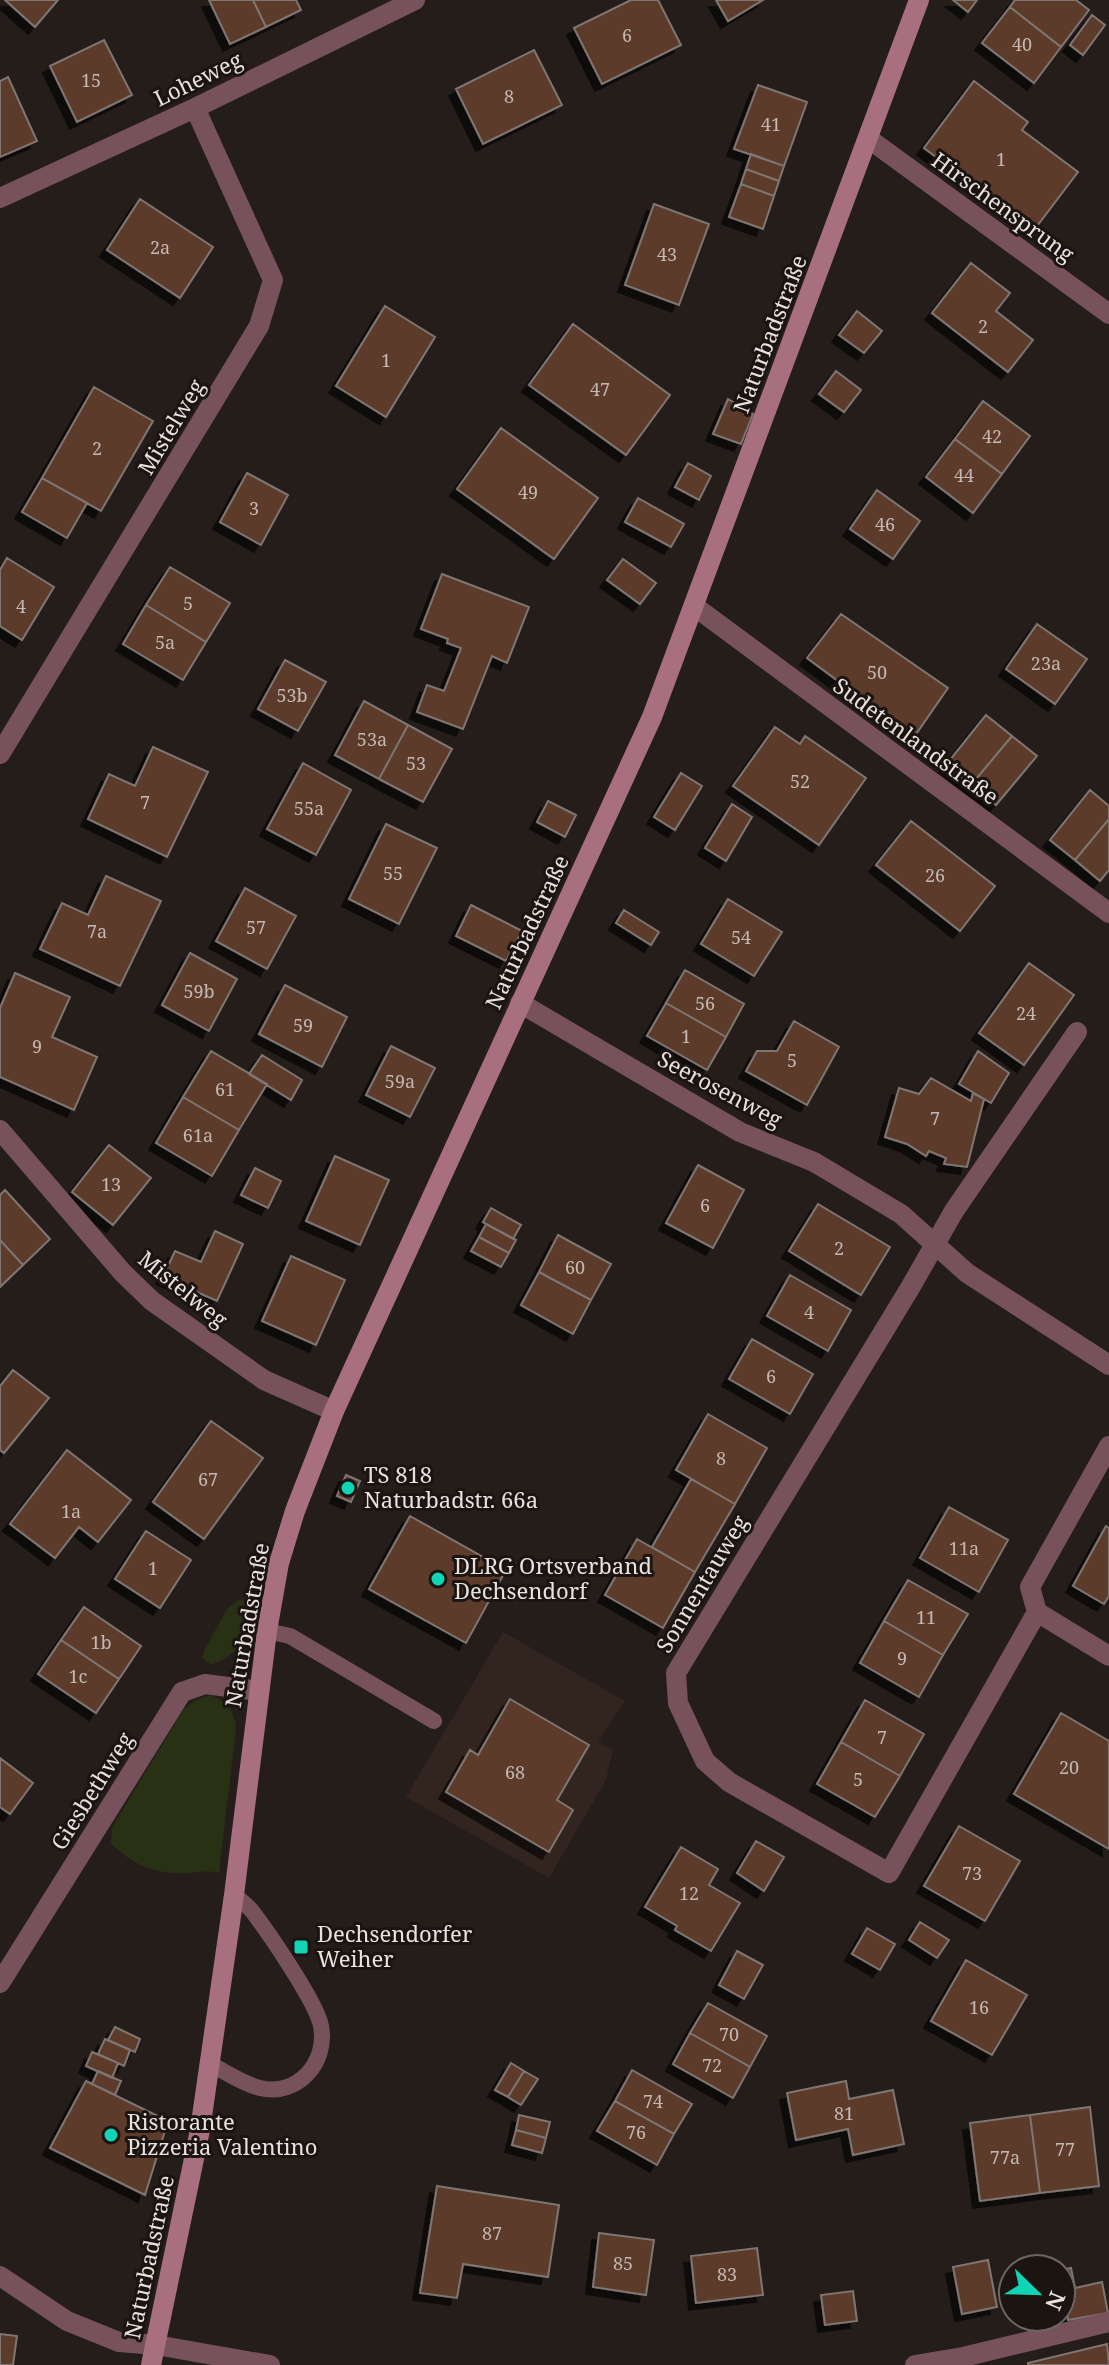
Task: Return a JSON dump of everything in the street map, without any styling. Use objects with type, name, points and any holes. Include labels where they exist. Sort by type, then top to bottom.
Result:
[{"type":"street","name":"Naturbadstraße","points":[[153,2355],[200,2130],[234,1895],[267,1631],[279,1563],[295,1511],[334,1411],[652,717],[919,0]]},
{"type":"street","name":"Loheweg","points":[[0,198],[195,108],[408,1]]},
{"type":"street","name":"Mistelweg","points":[[0,754],[259,326],[273,280],[195,108]]},
{"type":"street","name":"Hirschensprung","points":[[869,139],[1109,314]]},
{"type":"street","name":"Sudetenlandstraße","points":[[694,606],[1109,913]]},
{"type":"street","name":"Seerosenweg","points":[[520,1003],[740,1132],[814,1162],[901,1214],[967,1273],[1109,1365]]},
{"type":"street","points":[[935,1244],[954,1211],[1077,1032]]},
{"type":"street","name":"Mistelweg","points":[[0,1130],[123,1273],[152,1301],[264,1380],[334,1411]]},
{"type":"street","name":"Sonnentauweg","points":[[935,1244],[676,1673],[678,1703],[705,1761],[729,1782],[889,1873],[1037,1612],[1030,1587],[1109,1446]]},
{"type":"street","points":[[1037,1612],[1109,1656]]},
{"type":"street","name":"Giesbethweg","points":[[0,1983],[182,1692],[205,1684],[259,1691]]},
{"type":"street","points":[[0,2276],[67,2321],[153,2355],[270,2365]]},
{"type":"street","points":[[915,2365],[963,2357],[1109,2322]]},
{"type":"lane","points":[[267,1631],[290,1636],[434,1721]]},
{"type":"lane","points":[[210,2064],[261,2088],[279,2089],[293,2085],[311,2071],[322,2045],[321,2028],[309,2001],[250,1909],[234,1895]]},
{"type":"shaded area","points":[[503,1632],[625,1701],[598,1742],[613,1750],[606,1780],[549,1878],[406,1797]]},
{"type":"green space","points":[[238,1600],[244,1601],[252,1610],[249,1629],[235,1651],[211,1665],[202,1658],[204,1651],[227,1609]]},
{"type":"green space","points":[[210,1695],[229,1707],[236,1728],[219,1873],[170,1873],[151,1869],[126,1856],[111,1843],[112,1827],[184,1709]]},
{"type":"building","points":[[5,0],[58,0],[35,27]]},
{"type":"building","points":[[209,0],[253,0],[266,27],[230,44]]},
{"type":"building","points":[[253,0],[296,0],[301,10],[266,27]]},
{"type":"building","points":[[631,0],[658,0],[681,45],[602,84],[574,28]]},
{"type":"building","points":[[716,0],[763,0],[728,21]]},
{"type":"building","points":[[953,0],[977,0],[968,12]]},
{"type":"building","points":[[1015,0],[1076,0],[1089,10],[1061,47],[1010,7]]},
{"type":"building","points":[[1010,7],[1061,47],[1034,83],[982,43]]},
{"type":"building","points":[[1092,15],[1105,25],[1083,55],[1070,45]]},
{"type":"building","points":[[104,40],[132,95],[77,122],[50,66]]},
{"type":"building","points":[[534,50],[562,105],[483,144],[456,89]]},
{"type":"building","points":[[8,77],[37,141],[0,157],[0,81]]},
{"type":"building","points":[[974,81],[1028,122],[1022,130],[1078,172],[1034,230],[924,148]]},
{"type":"building","points":[[758,85],[807,102],[784,166],[734,149]]},
{"type":"building","points":[[751,154],[784,166],[779,181],[746,169]]},
{"type":"building","points":[[746,169],[779,181],[774,196],[741,184]]},
{"type":"building","points":[[741,184],[774,196],[763,229],[729,217]]},
{"type":"building","points":[[140,199],[213,247],[180,298],[107,250]]},
{"type":"building","points":[[654,204],[709,224],[679,305],[625,285]]},
{"type":"building","points":[[971,263],[1010,293],[996,311],[1033,340],[1008,372],[932,313]]},
{"type":"building","points":[[385,306],[435,337],[386,417],[336,386]]},
{"type":"building","points":[[857,311],[882,331],[864,353],[839,335]]},
{"type":"building","points":[[573,324],[670,395],[626,455],[529,385]]},
{"type":"building","points":[[836,371],[861,390],[844,412],[819,394]]},
{"type":"building","points":[[94,387],[153,421],[101,511],[42,478]]},
{"type":"building","points":[[728,399],[753,414],[741,444],[713,434]]},
{"type":"building","points":[[983,401],[1030,436],[1002,474],[955,439]]},
{"type":"building","points":[[501,428],[598,498],[554,559],[457,489]]},
{"type":"building","points":[[955,439],[1002,474],[973,513],[926,477]]},
{"type":"building","points":[[688,463],[711,476],[699,500],[675,487]]},
{"type":"building","points":[[247,473],[288,495],[261,545],[220,522]]},
{"type":"building","points":[[42,478],[87,503],[67,538],[22,512]]},
{"type":"building","points":[[877,490],[920,521],[893,559],[850,529]]},
{"type":"building","points":[[638,498],[684,524],[671,547],[625,522]]},
{"type":"building","points":[[7,558],[54,587],[22,640],[0,626],[0,570]]},
{"type":"building","points":[[623,559],[656,583],[640,604],[607,580]]},
{"type":"building","points":[[170,567],[230,603],[206,642],[146,605]]},
{"type":"building","points":[[442,574],[529,607],[507,663],[492,656],[463,729],[417,712],[427,685],[444,691],[461,648],[447,643],[448,639],[421,629]]},
{"type":"building","points":[[146,605],[206,642],[183,680],[123,644]]},
{"type":"building","points":[[841,614],[948,688],[914,737],[807,658]]},
{"type":"building","points":[[1037,624],[1087,659],[1055,704],[1006,669]]},
{"type":"building","points":[[285,660],[326,682],[298,731],[258,709]]},
{"type":"building","points":[[364,701],[408,725],[379,779],[335,755]]},
{"type":"building","points":[[986,715],[1012,736],[971,785],[946,765]]},
{"type":"building","points":[[408,725],[452,749],[423,802],[379,779]]},
{"type":"building","points":[[775,727],[800,744],[805,736],[866,778],[819,845],[733,786]]},
{"type":"building","points":[[1012,736],[1037,756],[996,805],[971,785]]},
{"type":"building","points":[[153,747],[208,772],[167,857],[88,819],[109,774],[135,786]]},
{"type":"building","points":[[303,763],[351,790],[316,855],[267,829]]},
{"type":"building","points":[[681,773],[702,786],[675,830],[654,817]]},
{"type":"building","points":[[1090,790],[1109,806],[1109,819],[1075,860],[1050,840]]},
{"type":"building","points":[[548,801],[576,815],[565,837],[537,822]]},
{"type":"building","points":[[732,804],[752,817],[726,861],[705,848]]},
{"type":"building","points":[[1109,819],[1109,870],[1100,881],[1075,860]]},
{"type":"building","points":[[911,821],[995,886],[960,931],[876,865]]},
{"type":"building","points":[[386,824],[437,848],[399,924],[349,899]]},
{"type":"building","points":[[106,876],[161,901],[120,986],[40,949],[62,903],[88,915]]},
{"type":"building","points":[[245,888],[296,916],[267,969],[216,941]]},
{"type":"building","points":[[728,899],[782,932],[754,976],[701,944]]},
{"type":"building","points":[[471,905],[522,931],[506,961],[456,936]]},
{"type":"building","points":[[624,910],[659,932],[651,945],[616,923]]},
{"type":"building","points":[[190,953],[237,979],[209,1031],[162,1005]]},
{"type":"building","points":[[1029,963],[1074,995],[1024,1065],[979,1033]]},
{"type":"building","points":[[685,970],[744,1004],[726,1037],[666,1003]]},
{"type":"building","points":[[15,973],[70,997],[52,1037],[97,1057],[74,1110],[0,1077],[0,1008]]},
{"type":"building","points":[[285,985],[347,1017],[322,1067],[259,1034]]},
{"type":"building","points":[[666,1003],[726,1037],[707,1070],[647,1036]]},
{"type":"building","points":[[794,1021],[839,1047],[807,1105],[746,1071],[757,1051],[777,1051]]},
{"type":"building","points":[[391,1046],[435,1068],[410,1117],[366,1095]]},
{"type":"building","points":[[211,1051],[267,1084],[239,1130],[183,1097]]},
{"type":"building","points":[[978,1051],[1009,1073],[991,1103],[959,1084]]},
{"type":"building","points":[[262,1055],[302,1080],[291,1100],[249,1074]]},
{"type":"building","points":[[931,1078],[971,1101],[973,1093],[984,1099],[967,1167],[944,1164],[946,1158],[929,1151],[926,1156],[907,1144],[885,1137],[899,1088],[919,1094]]},
{"type":"building","points":[[183,1097],[239,1130],[212,1176],[156,1143]]},
{"type":"building","points":[[109,1145],[151,1178],[113,1225],[72,1192]]},
{"type":"building","points":[[335,1156],[389,1180],[360,1245],[306,1221]]},
{"type":"building","points":[[698,1165],[744,1190],[713,1248],[666,1223]]},
{"type":"building","points":[[255,1168],[281,1181],[268,1208],[241,1195]]},
{"type":"building","points":[[5,1190],[50,1239],[23,1265],[0,1240],[0,1195]]},
{"type":"building","points":[[818,1204],[890,1247],[861,1295],[789,1251]]},
{"type":"building","points":[[491,1208],[521,1225],[513,1239],[483,1222]]},
{"type":"building","points":[[486,1224],[516,1240],[509,1253],[479,1237]]},
{"type":"building","points":[[215,1231],[243,1244],[217,1301],[163,1277],[175,1251],[201,1262]]},
{"type":"building","points":[[558,1235],[611,1264],[591,1300],[539,1272]]},
{"type":"building","points":[[479,1237],[509,1253],[501,1267],[471,1251]]},
{"type":"building","points":[[0,1240],[23,1265],[0,1287]]},
{"type":"building","points":[[291,1256],[345,1280],[316,1345],[262,1321]]},
{"type":"building","points":[[539,1272],[591,1300],[573,1334],[521,1305]]},
{"type":"building","points":[[790,1275],[851,1310],[828,1351],[767,1316]]},
{"type":"building","points":[[752,1339],[813,1374],[790,1414],[729,1379]]},
{"type":"building","points":[[13,1370],[49,1398],[4,1453],[0,1450],[0,1386]]},
{"type":"building","points":[[708,1414],[767,1448],[735,1504],[676,1470]]},
{"type":"building","points":[[211,1421],[263,1458],[204,1539],[153,1502]]},
{"type":"building","points":[[67,1450],[131,1500],[98,1542],[79,1527],[55,1558],[10,1524]]},
{"type":"building","name":"TS 818 Naturbadstr. 66a","points":[[346,1475],[360,1481],[351,1502],[337,1496]]},
{"type":"building","points":[[691,1479],[735,1504],[695,1572],[652,1547]]},
{"type":"building","points":[[949,1507],[1008,1540],[979,1592],[920,1558]]},
{"type":"building","name":"DLRG Ortsverband Dechsendorf","points":[[410,1516],[506,1570],[466,1643],[369,1589]]},
{"type":"building","points":[[1106,1526],[1109,1528],[1109,1596],[1104,1604],[1073,1586]]},
{"type":"building","points":[[146,1531],[191,1560],[160,1608],[115,1579]]},
{"type":"building","points":[[637,1539],[695,1572],[663,1628],[605,1595]]},
{"type":"building","points":[[908,1580],[968,1614],[943,1655],[884,1621]]},
{"type":"building","points":[[84,1607],[141,1646],[119,1679],[61,1640]]},
{"type":"building","points":[[884,1621],[943,1655],[919,1697],[860,1663]]},
{"type":"building","points":[[61,1640],[119,1679],[96,1713],[38,1674]]},
{"type":"building","points":[[510,1699],[589,1745],[557,1800],[573,1810],[549,1852],[446,1792],[470,1750],[478,1755]]},
{"type":"building","points":[[865,1700],[924,1734],[900,1776],[841,1742]]},
{"type":"building","points":[[1061,1713],[1109,1741],[1109,1849],[1014,1794]]},
{"type":"building","points":[[841,1742],[900,1776],[875,1817],[817,1784]]},
{"type":"building","points":[[0,1758],[33,1783],[10,1814],[0,1807]]},
{"type":"building","points":[[959,1826],[1020,1861],[985,1921],[924,1886]]},
{"type":"building","points":[[756,1841],[784,1857],[764,1891],[737,1873]]},
{"type":"building","points":[[681,1847],[718,1869],[709,1885],[740,1903],[711,1951],[675,1930],[677,1926],[645,1907]]},
{"type":"building","points":[[920,1922],[949,1940],[937,1958],[909,1940]]},
{"type":"building","points":[[867,1928],[895,1944],[880,1970],[852,1954]]},
{"type":"building","points":[[737,1951],[763,1965],[744,1999],[719,1985]]},
{"type":"building","points":[[966,1960],[1027,1995],[992,2055],[931,2021]]},
{"type":"building","points":[[708,2003],[767,2036],[750,2067],[690,2033]]},
{"type":"building","points":[[115,2027],[140,2039],[135,2052],[108,2040]]},
{"type":"building","points":[[690,2033],[750,2067],[733,2098],[673,2064]]},
{"type":"building","points":[[105,2039],[130,2050],[124,2066],[98,2054]]},
{"type":"building","points":[[92,2052],[118,2063],[112,2078],[86,2066]]},
{"type":"building","points":[[511,2063],[524,2071],[508,2097],[495,2090]]},
{"type":"building","points":[[632,2070],[692,2104],[674,2134],[615,2101]]},
{"type":"building","points":[[98,2071],[121,2081],[115,2095],[92,2084]]},
{"type":"building","points":[[524,2071],[538,2079],[521,2105],[508,2097]]},
{"type":"building","name":"Ristorante Pizzeria Valentino","points":[[86,2081],[168,2121],[145,2195],[50,2148]]},
{"type":"building","points":[[846,2081],[849,2099],[893,2090],[904,2144],[853,2155],[848,2129],[796,2140],[787,2093]]},
{"type":"building","points":[[615,2101],[674,2134],[657,2165],[597,2131]]},
{"type":"building","points":[[1090,2107],[1099,2186],[1040,2193],[1030,2115]]},
{"type":"building","points":[[519,2115],[550,2122],[546,2138],[516,2130]]},
{"type":"building","points":[[1030,2115],[1040,2193],[980,2201],[970,2123]]},
{"type":"building","points":[[516,2130],[546,2138],[542,2153],[512,2145]]},
{"type":"building","points":[[437,2186],[559,2205],[548,2277],[463,2264],[457,2298],[420,2293]]},
{"type":"building","points":[[599,2233],[654,2240],[646,2295],[593,2287]]},
{"type":"building","points":[[757,2248],[763,2295],[696,2303],[691,2256]]},
{"type":"building","points":[[988,2260],[997,2307],[962,2314],[953,2267]]},
{"type":"building","points":[[1102,2282],[1108,2313],[1077,2318],[1077,2288]]},
{"type":"building","points":[[853,2291],[857,2321],[825,2325],[821,2295]]},
{"type":"building","points":[[0,2334],[17,2336],[13,2365],[0,2365]]},
{"type":"building","points":[[1107,2344],[1109,2365],[1028,2365],[1028,2363]]},
{"type":"place","name":"TS 818 Naturbadstr. 66a","points":[[348,1488]]},
{"type":"place","name":"DLRG Ortsverband Dechsendorf","points":[[438,1579]]},
{"type":"place","name":"Dechsendorfer Weiher","points":[[301,1947]]},
{"type":"place","name":"Ristorante Pizzeria Valentino","points":[[111,2135]]}]
